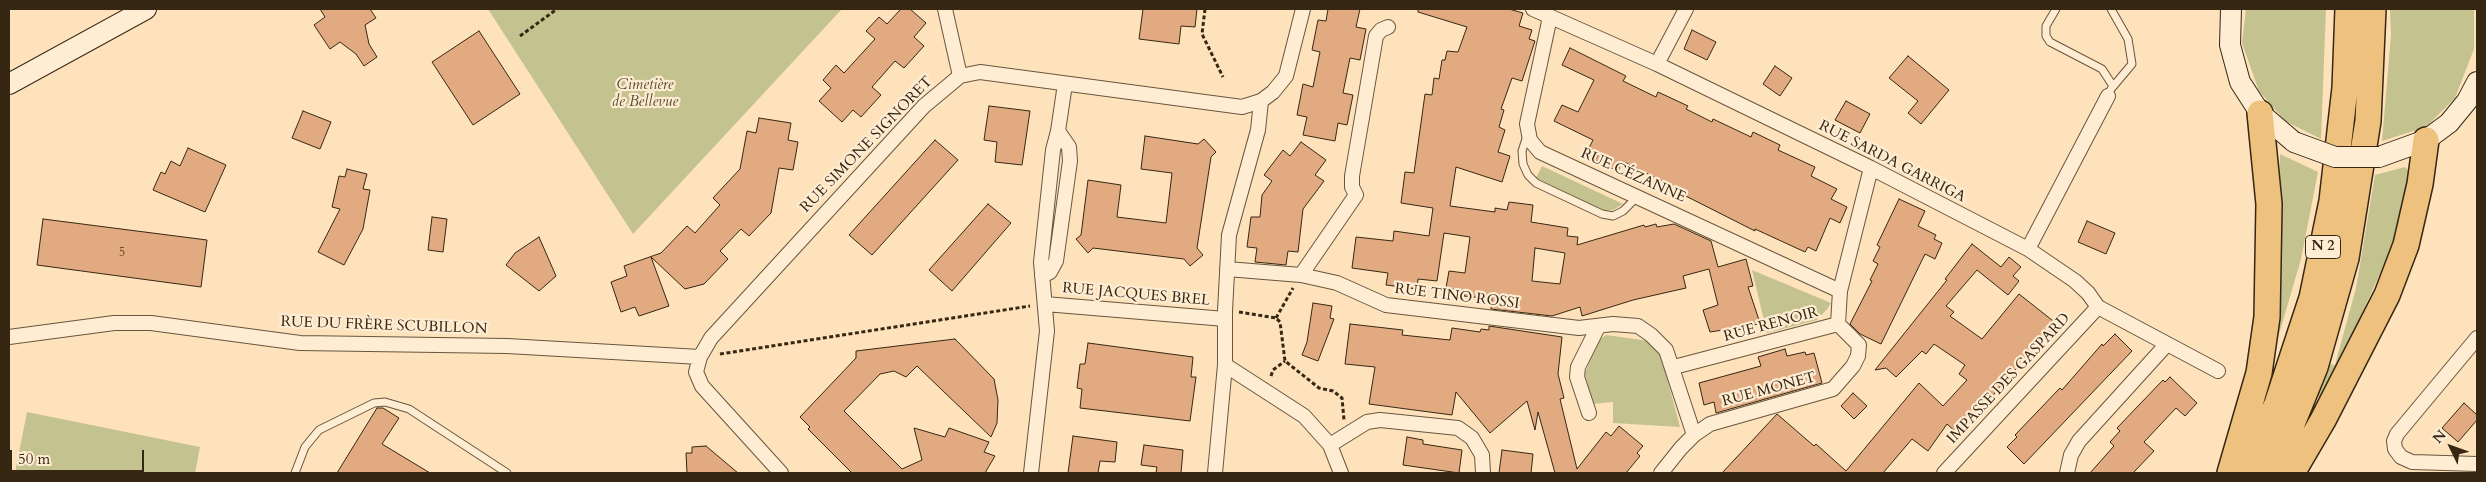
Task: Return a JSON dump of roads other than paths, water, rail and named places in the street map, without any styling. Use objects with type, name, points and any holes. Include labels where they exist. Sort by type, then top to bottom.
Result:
[{"type":"highway","name":"N 2","points":[[2245,473],[2277,404],[2312,298],[2332,201],[2345,88],[2348,9]]},
{"type":"highway","name":"N 2","points":[[2272,473],[2315,367],[2346,258],[2368,122],[2373,9]]},
{"type":"highway","points":[[2230,473],[2259,374],[2267,316],[2269,204],[2260,113]]},
{"type":"highway","points":[[2292,473],[2323,420],[2387,295],[2406,245],[2420,184],[2426,140]]},
{"type":"main road","points":[[9,84],[146,9]]},
{"type":"main road","points":[[2231,9],[2230,45],[2240,82],[2260,113],[2294,142],[2335,157],[2379,157],[2426,140],[2449,123],[2472,100],[2477,82]]},
{"type":"street","points":[[945,9],[960,76],[980,72],[1242,107],[1261,101],[1273,92],[1286,76],[1303,9]]},
{"type":"street","name":"RUE SARDA GARRIGA","points":[[1533,9],[1657,64],[1871,168],[2028,249],[2075,281],[2088,293],[2098,307],[2218,371]]},
{"type":"street","points":[[1657,64],[1686,9]]},
{"type":"street","points":[[1528,133],[1527,124],[1550,17]]},
{"type":"street","points":[[1301,275],[1356,195],[1352,186],[1352,176],[1376,36],[1381,30],[1388,27]]},
{"type":"street","name":"RUE SIMONE SIGNORET","points":[[700,357],[711,338],[862,172],[924,106],[960,76]]},
{"type":"street","points":[[1031,473],[1047,331],[1041,262],[1053,150],[1058,131],[1065,84]]},
{"type":"street","points":[[2028,249],[2110,91]]},
{"type":"street","points":[[1215,473],[1226,365],[1225,315],[1228,235],[1258,130],[1261,101]]},
{"type":"street","name":"RUE CÉZANNE","points":[[1528,133],[1534,146],[1540,152],[1840,291]]},
{"type":"street","name":"RUE RENOIR","points":[[1674,367],[1838,324],[1840,291],[1871,168]]},
{"type":"street","name":"RUE TINO ROSSI","points":[[1227,268],[1301,275],[1337,283],[1386,305],[1579,328],[1613,324],[1638,326],[1651,335],[1666,350],[1674,367],[1694,435]]},
{"type":"street","name":"RUE JACQUES BREL","points":[[1045,304],[1225,315]]},
{"type":"street","name":"IMPASSE DES GASPARD","points":[[1944,473],[2098,307]]},
{"type":"street","name":"RUE DU FRÈRE SCUBILLON","points":[[9,337],[114,323],[151,323],[300,343],[507,346],[700,357]]},
{"type":"street","name":"RUE MONET","points":[[1694,435],[1718,420],[1833,389],[1853,366],[1858,356],[1859,345],[1838,324]]},
{"type":"street","points":[[1589,413],[1577,377],[1578,367],[1598,327]]},
{"type":"street","points":[[2477,338],[2397,434],[2394,442],[2395,449],[2401,457],[2412,462],[2477,464]]},
{"type":"street","points":[[2067,473],[2071,455],[2079,440],[2167,344]]},
{"type":"street","points":[[700,357],[696,372],[702,386],[781,473]]},
{"type":"street","points":[[1226,365],[1304,416],[1330,445],[1341,473]]},
{"type":"street","points":[[1330,445],[1367,422],[1380,420],[1458,428],[1472,438],[1482,455],[1483,473]]},
{"type":"street","points":[[1661,473],[1694,435]]},
{"type":"lane","points":[[2056,9],[2046,26],[2046,36],[2050,42],[2102,69],[2110,91]]},
{"type":"lane","points":[[2110,91],[2132,64],[2128,39],[2111,9]]},
{"type":"lane","points":[[1528,133],[1522,151],[1523,164],[1528,175],[1536,183],[1602,214],[1613,216],[1623,211],[1638,196]]},
{"type":"lane","points":[[295,473],[303,451],[319,430],[374,403],[385,402],[409,409],[507,473]]},
{"type":"park label","name":"Cimetière de Bellevue","points":[[645,94]]}]
